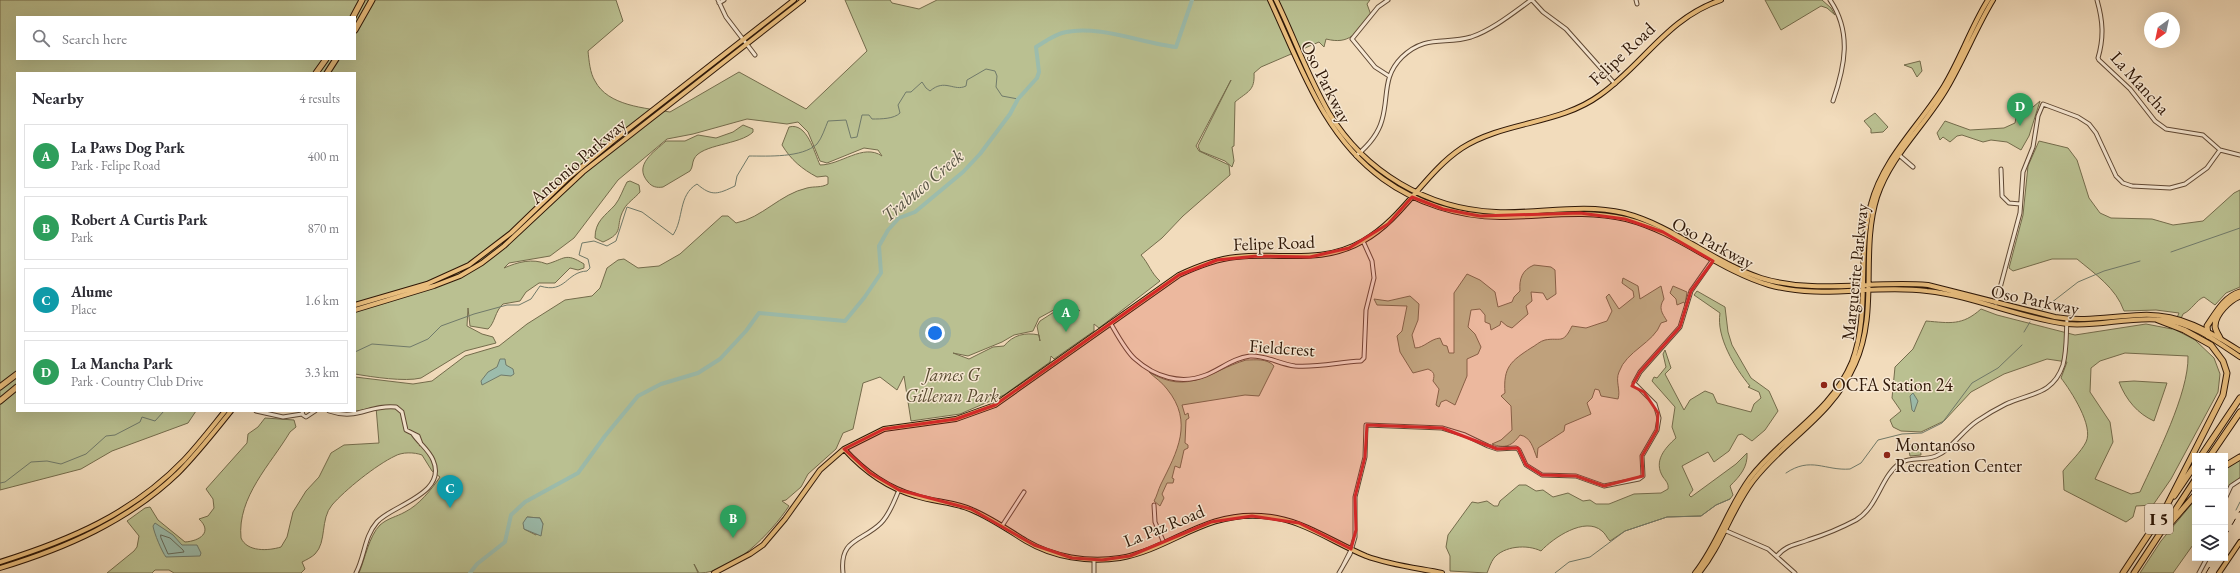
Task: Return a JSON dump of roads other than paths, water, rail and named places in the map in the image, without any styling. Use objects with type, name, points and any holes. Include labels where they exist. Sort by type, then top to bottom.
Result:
[{"type":"highway","points":[[354,16],[362,0]]},
{"type":"highway","points":[[356,28],[372,0]]},
{"type":"highway","points":[[317,72],[325,60]]},
{"type":"highway","points":[[328,72],[335,60]]},
{"type":"highway","points":[[2208,336],[2206,329],[2226,300],[2240,292]]},
{"type":"highway","points":[[2220,338],[2216,331],[2216,322],[2228,304],[2240,296]]},
{"type":"highway","points":[[2158,320],[2184,330],[2211,345],[2220,354],[2227,373],[2223,395],[2163,513]]},
{"type":"highway","points":[[0,387],[16,375]]},
{"type":"highway","points":[[0,401],[16,388]]},
{"type":"highway","points":[[2203,453],[2239,399]]},
{"type":"highway","points":[[2212,453],[2240,412]]},
{"type":"highway","points":[[2228,464],[2240,456]]},
{"type":"highway","name":"I 5","points":[[2123,573],[2192,470]]},
{"type":"highway","name":"I 5","points":[[2134,573],[2192,485]]},
{"type":"highway","points":[[2163,531],[2192,499]]},
{"type":"main road","name":"Antonio Parkway","points":[[356,305],[427,284],[469,265],[510,233],[567,179],[590,160],[794,0]]},
{"type":"main road","name":"Antonio Parkway","points":[[356,310],[434,286],[460,276],[482,263],[504,246],[583,172],[803,0]]},
{"type":"main road","name":"Oso Parkway","points":[[1270,0],[1324,115],[1358,155],[1384,180],[1412,197],[1443,209],[1484,216],[1580,213],[1625,219],[1658,230],[1714,258],[1754,275],[1786,284],[1820,287],[1928,285],[2067,322],[2150,314],[2166,316],[2206,329],[2240,351]]},
{"type":"main road","name":"Oso Parkway","points":[[1276,0],[1326,108],[1358,155],[1385,175],[1416,192],[1443,203],[1483,211],[1520,212],[1576,208],[1615,212],[1659,225],[1745,277],[1794,290],[1818,292],[1927,291],[1995,307],[2084,325],[2158,320],[2182,322],[2208,336],[2240,357]]},
{"type":"main road","name":"Felipe Road","points":[[714,573],[750,554],[762,545],[782,524],[816,474],[844,449],[884,429],[956,418],[995,405],[1112,324],[1179,275],[1204,264],[1242,256],[1310,257],[1349,248],[1363,241],[1388,224],[1440,166],[1464,148],[1493,134],[1571,111],[1599,96],[1615,84],[1680,21],[1703,7],[1721,0]]},
{"type":"main road","name":"Marguerite Parkway","points":[[1699,573],[1753,481],[1768,464],[1822,414],[1847,380],[1863,341],[1869,212],[1882,176],[1896,152],[1944,86],[1988,0]]},
{"type":"main road","name":"Marguerite Parkway","points":[[1866,286],[1877,197],[1886,176],[1899,155],[1947,88],[1981,19],[1993,0]]},
{"type":"main road","points":[[0,562],[45,548],[83,532],[110,518],[160,482],[183,460],[224,412]]},
{"type":"main road","points":[[0,568],[74,542],[101,529],[138,505],[156,492],[186,465],[230,412]]},
{"type":"main road","name":"La Paz Road","points":[[844,449],[870,473],[899,490],[915,496],[971,509],[1048,551],[1072,558],[1094,560],[1130,556],[1214,521],[1240,516],[1258,516],[1299,523],[1351,549],[1383,561],[1442,573]]},
{"type":"main road","points":[[135,501],[138,505]]},
{"type":"main road","name":"Marguerite Parkway","points":[[1695,573],[1724,530]]},
{"type":"main road","points":[[2219,573],[2240,542]]},
{"type":"street","points":[[724,0],[718,1],[726,17],[755,55]]},
{"type":"street","points":[[1388,0],[1378,7],[1352,39],[1375,68],[1390,76]]},
{"type":"street","points":[[1358,155],[1372,141],[1379,128],[1390,76],[1398,61],[1414,48],[1434,40],[1464,39],[1480,33],[1531,0],[1543,12],[1566,29],[1615,84]]},
{"type":"street","points":[[1636,0],[1637,4]]},
{"type":"street","points":[[1830,0],[1837,12],[1845,43],[1842,69],[1833,101]]},
{"type":"street","name":"La Mancha","points":[[2097,0],[2103,25],[2098,58],[2099,60],[2130,89],[2160,125],[2172,131],[2203,135],[2220,150]]},
{"type":"street","points":[[1995,307],[2020,204],[2022,172],[2033,147],[2038,116],[2043,104],[2078,117],[2088,124],[2096,133],[2116,176],[2124,183],[2132,186],[2170,188],[2185,184],[2207,168],[2220,150],[2240,155]]},
{"type":"street","points":[[1899,155],[1913,166]]},
{"type":"street","points":[[2001,169],[2002,196],[2009,203],[2020,204]]},
{"type":"street","name":"Fieldcrest","points":[[1112,324],[1135,359],[1165,377],[1182,380],[1206,375],[1228,362],[1250,356],[1301,366],[1361,361],[1364,358],[1366,310],[1373,285],[1374,274],[1372,261],[1363,241]]},
{"type":"street","points":[[1339,573],[1351,549],[1356,530],[1355,497],[1366,449],[1366,425],[1442,428],[1465,435],[1497,449],[1516,448],[1519,450],[1526,465],[1542,475],[1576,476],[1604,486],[1639,479],[1643,476],[1642,456],[1657,430],[1659,418],[1655,404],[1634,383],[1640,372],[1680,327],[1691,291],[1714,258]]},
{"type":"street","points":[[1777,556],[1788,546],[1807,541],[1846,525],[1863,514],[1876,500],[1891,472],[1900,463],[1907,460],[1935,457],[1944,451],[1966,428],[2006,404],[2031,396],[2050,385],[2063,365],[2067,322]]},
{"type":"street","points":[[333,412],[348,416],[380,408],[396,407],[402,412],[406,430],[413,434],[434,462],[435,476],[419,496],[406,506],[382,517],[373,527],[366,540],[356,573]]},
{"type":"street","points":[[261,412],[283,416],[302,413],[306,417],[310,413]]},
{"type":"street","points":[[2228,492],[2239,481]]},
{"type":"street","points":[[843,573],[843,559],[849,546],[854,540],[877,527],[883,521],[899,490]]},
{"type":"street","points":[[1002,526],[1024,492]]},
{"type":"street","points":[[1154,505],[1155,522],[1164,543]]},
{"type":"street","points":[[1724,530],[1759,544],[1777,556],[1795,573]]},
{"type":"street","points":[[1094,560],[1094,573]]},
{"type":"street","points":[[2199,573],[2205,561]]},
{"type":"water","points":[[500,359],[505,359],[506,365],[513,369],[514,374],[511,376],[501,375],[482,385],[481,381],[488,372],[497,367]]},
{"type":"water","points":[[1913,393],[1918,401],[1914,412],[1912,410],[1910,396]]},
{"type":"water","points":[[527,517],[540,518],[543,524],[541,536],[524,529],[523,523]]},
{"type":"water","points":[[155,523],[173,535],[182,545],[197,545],[201,553],[200,556],[166,557],[160,547],[155,533],[153,526]]},
{"type":"waterway","name":"Trabuco Creek","points":[[470,573],[477,564],[505,542],[511,515],[525,502],[578,473],[605,436],[638,396],[661,384],[698,373],[720,359],[746,331],[759,313],[845,321],[864,298],[881,273],[879,246],[888,230],[899,218],[915,212],[963,172],[980,154],[1010,114],[1018,99],[1037,78],[1039,72],[1036,47],[1058,34],[1079,30],[1121,35],[1176,47],[1192,0]]},
{"type":"waterway","points":[[356,352],[372,344],[410,347],[428,339],[441,326],[474,314],[507,305],[519,305],[531,299],[540,286],[549,288],[561,285],[574,275],[587,271],[590,268],[588,259],[579,255],[582,243],[594,241],[607,246],[616,241],[627,207],[642,212],[673,235],[679,222],[687,194],[697,184],[707,191],[715,193],[735,186],[737,176],[749,156],[794,154],[811,149],[819,142],[828,121],[846,120],[851,138],[857,137],[862,115],[869,115],[872,119],[887,118],[897,115],[900,113],[898,105],[906,92],[911,92],[922,82],[930,91],[935,87],[945,85],[962,87],[966,86],[967,80],[986,69],[995,71],[997,76],[996,87],[1002,96],[1018,99]]},
{"type":"waterway","points":[[2171,252],[2240,228]]},
{"type":"waterway","points":[[2042,310],[2078,282],[2104,271],[2140,261]]},
{"type":"waterway","points":[[2024,332],[2030,322]]},
{"type":"waterway","points":[[1786,473],[1803,465],[1818,465],[1850,469],[1861,463],[1878,440],[1902,434],[1922,433],[1942,423],[1972,383],[1998,368],[2022,345]]},
{"type":"waterway","points":[[0,483],[5,482],[31,462],[47,461],[61,464],[86,454],[106,436],[115,435],[140,422],[142,417],[155,421],[163,412]]},
{"type":"waterway","points":[[1555,573],[1569,562],[1590,557],[1625,531],[1667,517],[1701,516],[1716,505],[1730,499]]},
{"type":"waterway","points":[[2236,510],[2240,502]]},
{"type":"railway","points":[[2228,532],[2240,511]]},
{"type":"railway","points":[[2206,573],[2213,561]]},
{"type":"place","name":"La Mancha Park","points":[[2020,126]]},
{"type":"place","name":"La Paws Dog Park","points":[[1066,332]]},
{"type":"place","name":"OCFA Station 24","points":[[1824,385]]},
{"type":"place","name":"Montanoso Recreation Center","points":[[1887,455]]},
{"type":"place","name":"Alume","points":[[450,508]]},
{"type":"place","name":"Robert A Curtis Park","points":[[733,538]]},
{"type":"park label","name":"James G Gilleran Park","points":[[952,385]]}]
